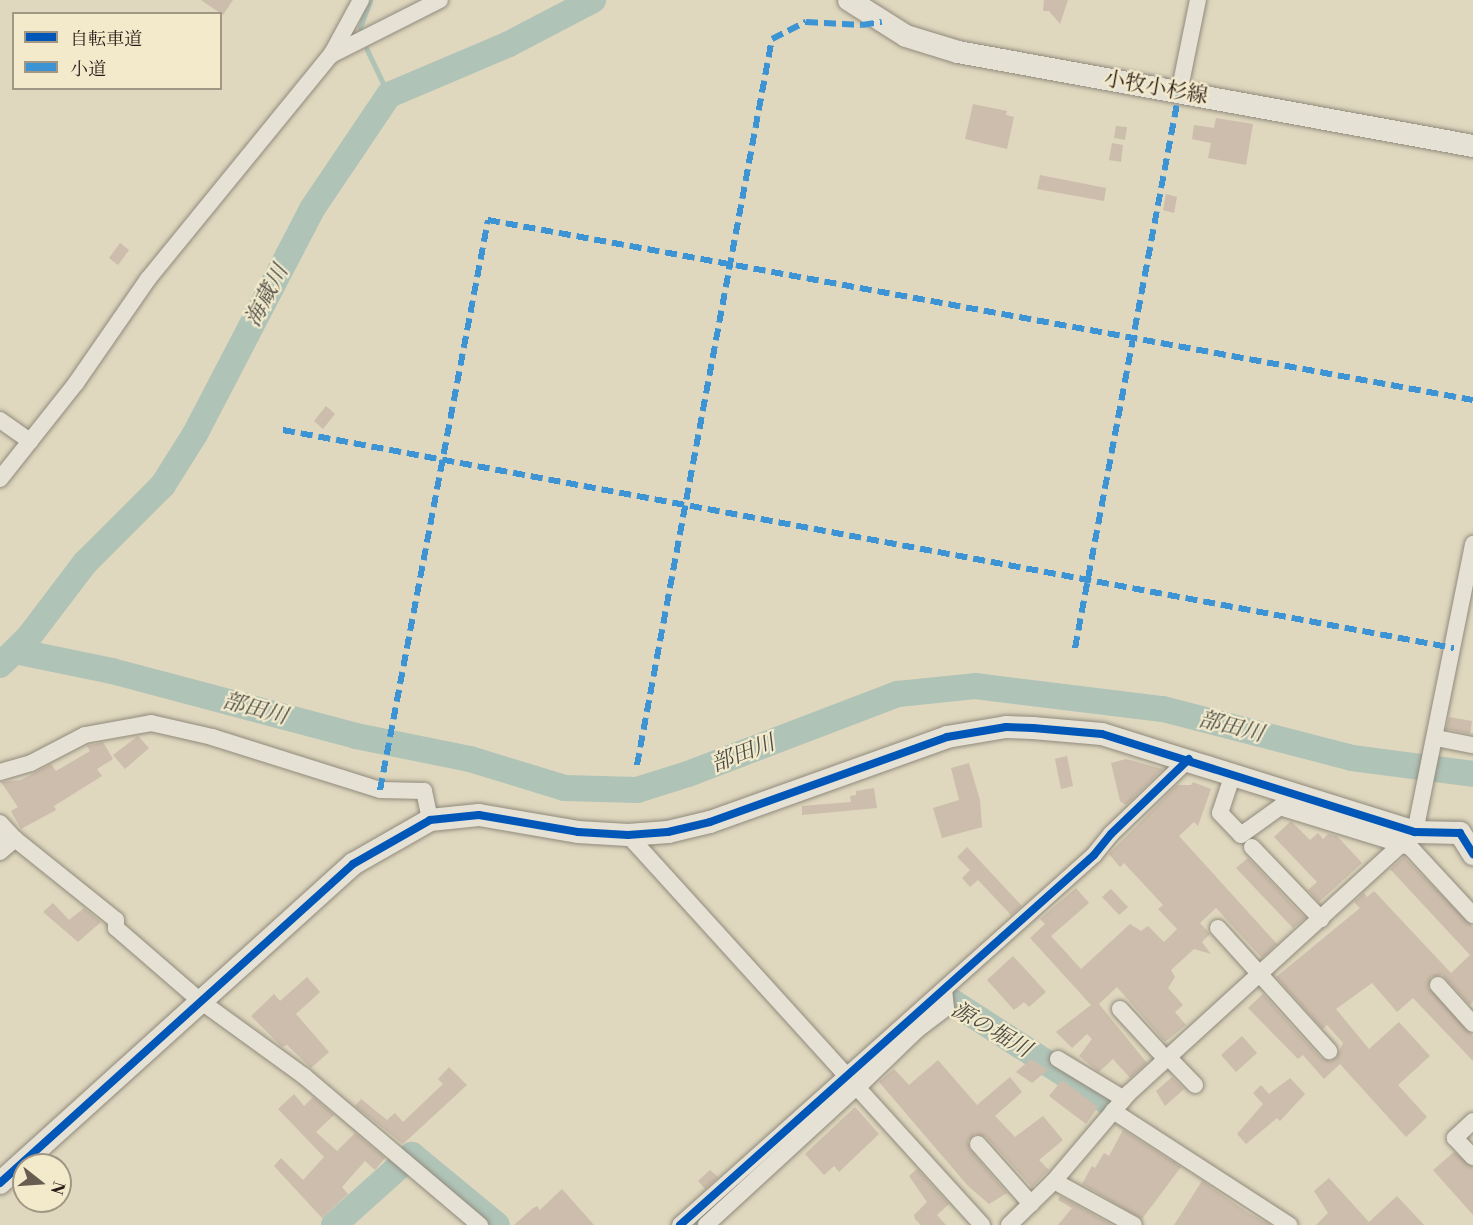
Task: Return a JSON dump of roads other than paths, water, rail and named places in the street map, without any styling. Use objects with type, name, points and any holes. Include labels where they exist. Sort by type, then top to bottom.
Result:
[{"type":"street","points":[[0,479],[148,279],[331,55],[361,0]]},
{"type":"street","points":[[331,55],[440,0]]},
{"type":"street","name":"小牧小杉線","points":[[850,0],[906,36],[938,47],[1473,147]]},
{"type":"street","points":[[1179,93],[1198,0]]},
{"type":"street","points":[[0,420],[30,441]]},
{"type":"street","points":[[1009,1225],[1054,1181],[1119,1105],[1167,1058],[1408,838],[1425,795],[1473,544]]},
{"type":"street","points":[[0,772],[32,764],[85,735],[151,723],[212,737],[380,790],[424,791],[430,820]]},
{"type":"street","points":[[0,1183],[199,999],[353,864],[430,820],[480,815],[578,832],[628,835],[668,832],[710,822],[893,753],[986,729],[1033,728],[1102,734],[1189,759],[1408,838]]},
{"type":"street","points":[[1435,744],[1473,745]]},
{"type":"street","points":[[705,1225],[944,990],[1095,855],[1112,834],[1189,759]]},
{"type":"street","points":[[1233,774],[1220,813],[1241,835],[1280,807],[1408,838],[1467,833],[1473,854]]},
{"type":"street","points":[[0,823],[7,841],[116,920],[116,928],[199,999],[304,1076],[480,1225]]},
{"type":"street","points":[[628,835],[982,1225]]},
{"type":"street","points":[[1408,838],[1410,847],[1473,915]]},
{"type":"street","points":[[0,852],[7,841]]},
{"type":"street","points":[[1252,847],[1321,919]]},
{"type":"street","points":[[1218,928],[1329,1051]]},
{"type":"street","points":[[1438,985],[1473,1024]]},
{"type":"street","points":[[680,1225],[853,1081],[946,1008],[944,990]]},
{"type":"street","points":[[1120,1009],[1195,1085]]},
{"type":"street","points":[[1058,1059],[1289,1225]]},
{"type":"street","points":[[1473,1121],[1455,1138],[1473,1157]]},
{"type":"street","points":[[978,1144],[1031,1204]]},
{"type":"street","points":[[1054,1181],[1134,1225]]},
{"type":"waterway","points":[[360,28],[370,0]]},
{"type":"waterway","name":"海蔵川","points":[[0,665],[28,638],[85,563],[163,485],[195,434],[312,209],[389,95],[509,44],[593,0]]},
{"type":"waterway","points":[[367,49],[389,95]]},
{"type":"waterway","name":"部田川","points":[[15,651],[112,671],[356,736],[470,759],[565,788],[637,790],[688,774],[898,694],[975,686],[1163,709],[1352,758],[1473,774]]},
{"type":"waterway","name":"源の堀川","points":[[925,1016],[940,1003],[951,1001],[1109,1103]]},
{"type":"waterway","name":"源の堀川","points":[[334,1225],[412,1155],[497,1225]]},
{"type":"waterway","name":"源の堀川","points":[[694,1225],[724,1197]]}]
